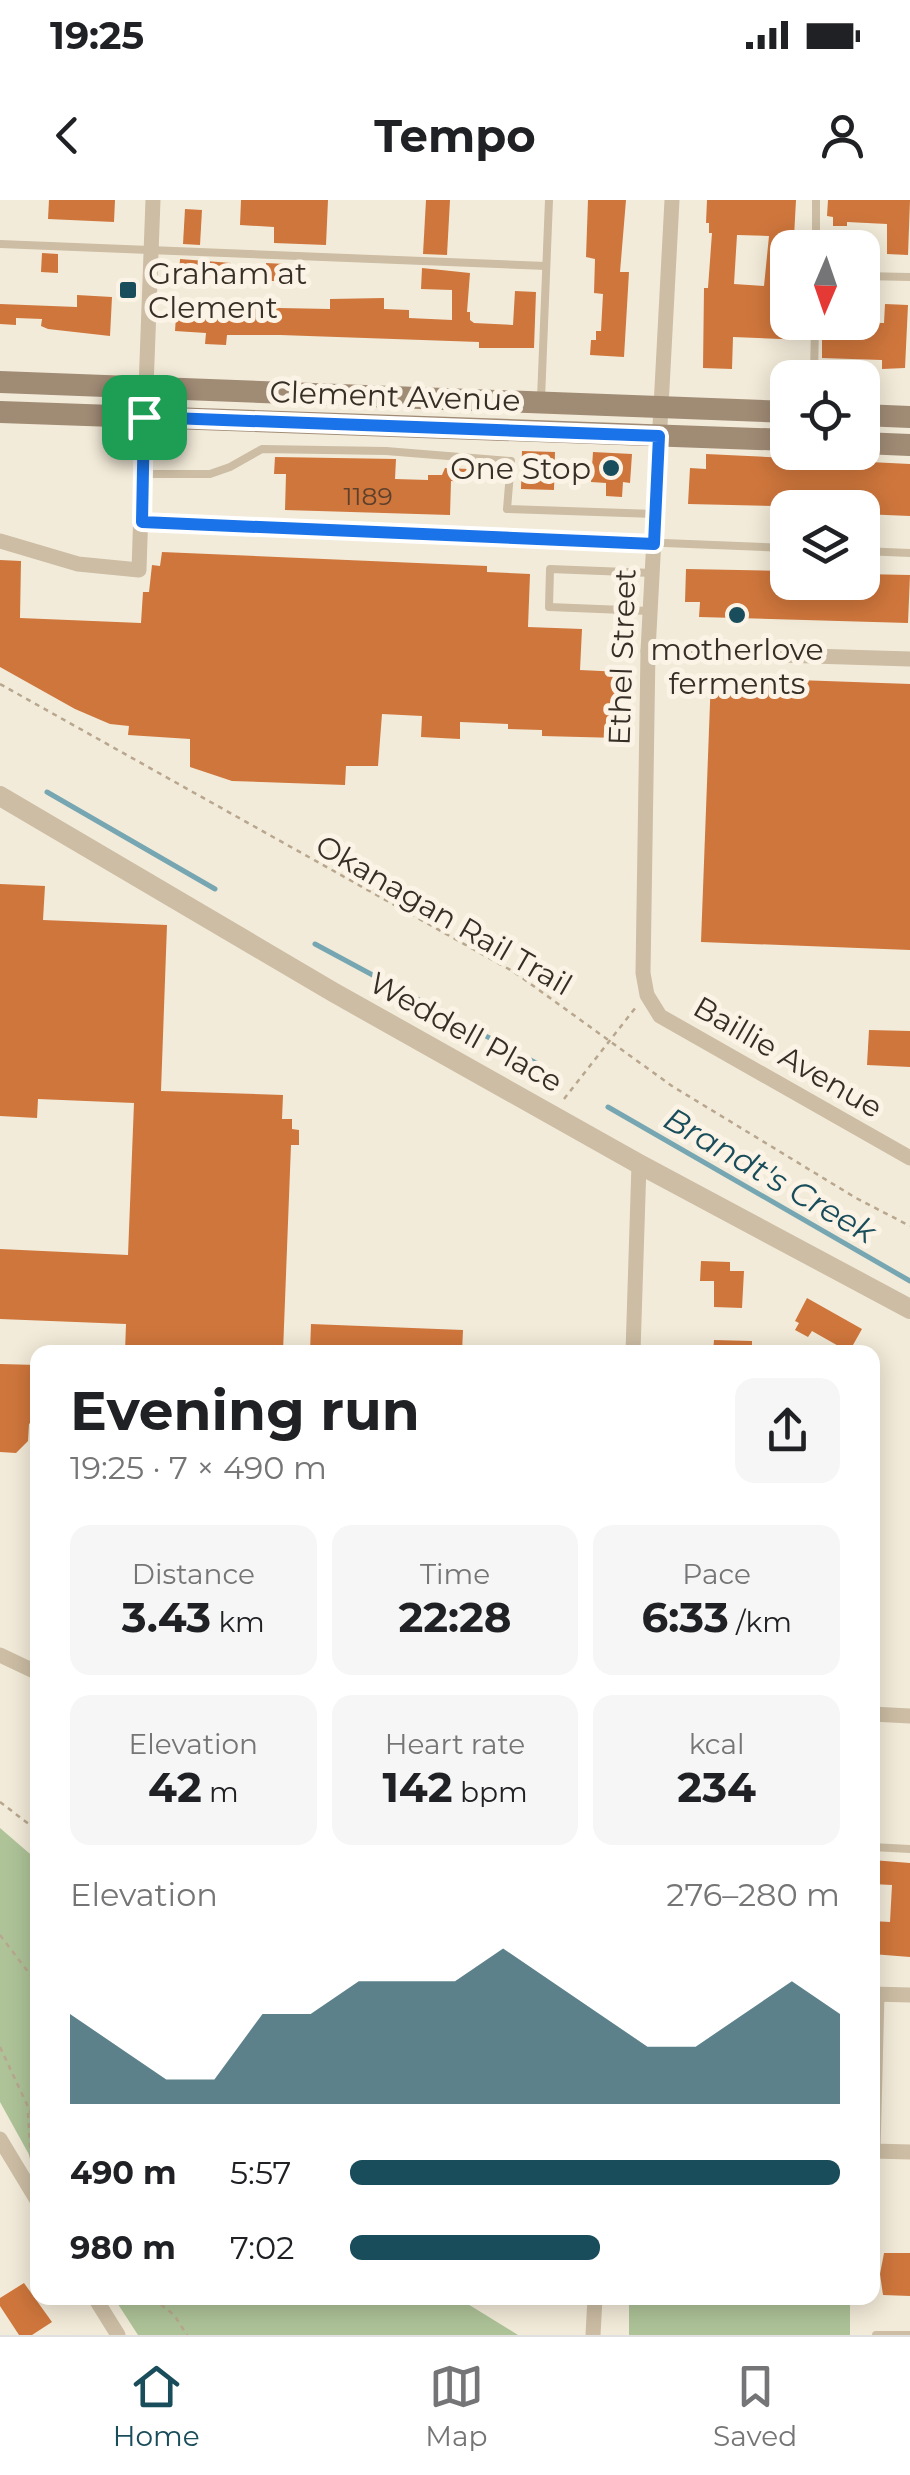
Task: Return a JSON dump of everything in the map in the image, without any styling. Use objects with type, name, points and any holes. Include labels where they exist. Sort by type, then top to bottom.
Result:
[{"type":"main road","name":"Clement Avenue","points":[[0,382],[770,411]]},
{"type":"main road","name":"Clement Avenue","points":[[0,396],[128,398],[146,388]]},
{"type":"main road","name":"Clement Avenue","points":[[0,412],[770,439]]},
{"type":"main road","points":[[880,416],[910,417]]},
{"type":"main road","points":[[880,444],[910,445]]},
{"type":"street","points":[[146,388],[153,200]]},
{"type":"street","name":"Ethel Street","points":[[647,995],[643,973],[648,651],[672,200]]},
{"type":"street","points":[[0,541],[78,564],[139,570],[144,417]]},
{"type":"street","points":[[648,651],[910,659]]},
{"type":"street","name":"Weddell Place","points":[[0,796],[333,992],[639,1164],[910,1309]]},
{"type":"street","name":"Baillie Avenue","points":[[647,995],[660,1016],[910,1158]]},
{"type":"street","points":[[633,1345],[639,1164]]},
{"type":"street","points":[[0,1655],[30,1669]]},
{"type":"street","points":[[880,1714],[910,1716]]},
{"type":"street","points":[[880,1994],[910,1995]]},
{"type":"street","points":[[0,2140],[30,2189]]},
{"type":"street","points":[[880,2150],[910,2152]]},
{"type":"street","points":[[99,2305],[118,2335]]},
{"type":"street","points":[[593,2335],[595,2305]]},
{"type":"lane","points":[[540,404],[549,200]]},
{"type":"lane","points":[[816,200],[816,230]]},
{"type":"lane","points":[[0,244],[546,266]]},
{"type":"lane","points":[[880,277],[910,278]]},
{"type":"lane","points":[[514,430],[507,509],[655,514]]},
{"type":"lane","points":[[143,474],[210,474],[262,449],[386,451],[511,460]]},
{"type":"lane","points":[[142,522],[770,547]]},
{"type":"lane","points":[[880,552],[910,553]]},
{"type":"lane","points":[[650,611],[549,607],[550,569],[652,573]]},
{"type":"lane","points":[[880,1847],[910,1848]]},
{"type":"lane","points":[[876,2335],[910,2334]]},
{"type":"path","name":"Okanagan Rail Trail","points":[[0,684],[514,972],[672,1086],[856,1198],[910,1226]]},
{"type":"path","points":[[553,1114],[609,1038],[647,995]]},
{"type":"path","points":[[0,1802],[30,1824]]},
{"type":"path","points":[[0,1934],[30,1974]]},
{"type":"path","points":[[0,2047],[30,2115]]},
{"type":"path","points":[[28,2112],[30,2128]]},
{"type":"path","points":[[25,2181],[30,2163]]},
{"type":"path","points":[[161,2305],[174,2315],[187,2335]]},
{"type":"green space","points":[[0,1828],[30,1854],[30,2156],[0,2102]]},
{"type":"green space","points":[[119,2305],[469,2305],[518,2335],[138,2335]]},
{"type":"green space","points":[[629,2305],[850,2305],[850,2335],[629,2335]]},
{"type":"building","points":[[49,200],[115,200],[114,222],[48,219]]},
{"type":"building","points":[[241,200],[328,200],[326,245],[274,243],[274,227],[240,225]]},
{"type":"building","points":[[426,200],[450,200],[447,255],[423,254]]},
{"type":"building","points":[[588,200],[626,200],[620,272],[629,272],[624,357],[590,355],[591,340],[596,340],[596,331],[601,331],[603,294],[594,293],[595,259],[586,257]]},
{"type":"building","points":[[707,200],[796,200],[794,230],[770,230],[770,338],[733,337],[732,369],[703,368],[704,288],[708,288],[712,233]],"holes":[[[737,235],[769,236],[764,286],[734,284]]]},
{"type":"building","points":[[828,200],[910,200],[908,255],[887,254],[887,224],[847,222],[847,226],[833,226],[833,217],[827,216]]},
{"type":"building","points":[[185,209],[202,210],[200,245],[183,244]]},
{"type":"building","points":[[42,253],[58,254],[58,273],[41,272]]},
{"type":"building","points":[[180,259],[231,263],[230,280],[179,277]]},
{"type":"building","points":[[266,263],[285,264],[285,281],[266,281]]},
{"type":"building","points":[[422,268],[470,273],[467,312],[474,323],[513,325],[515,291],[536,292],[534,348],[479,348],[479,342],[280,335],[227,335],[226,345],[205,344],[206,333],[175,331],[177,302],[330,309],[330,299],[384,298],[384,309],[409,310],[409,318],[452,320],[452,290],[421,289]]},
{"type":"building","points":[[77,295],[112,297],[110,336],[48,329],[41,326],[42,319],[16,318],[16,325],[0,324],[0,304],[77,307]]},
{"type":"building","points":[[885,304],[908,305],[905,368],[882,369],[882,360],[822,358],[822,340],[880,340],[880,323],[884,323]]},
{"type":"building","points":[[522,451],[555,452],[554,490],[521,489]]},
{"type":"building","name":"One Stop","points":[[593,452],[632,454],[630,483],[623,482],[622,497],[606,496],[606,483],[591,482]]},
{"type":"building","points":[[706,454],[770,457],[770,470],[880,470],[880,463],[910,464],[910,516],[880,515],[880,490],[770,490],[770,506],[688,504],[690,468],[706,469]]},
{"type":"building","points":[[275,457],[396,459],[395,479],[428,480],[428,475],[442,475],[445,468],[468,469],[467,482],[451,481],[450,515],[285,510],[286,474],[274,474]]},
{"type":"building","points":[[162,552],[487,566],[487,572],[530,574],[528,627],[582,629],[580,670],[622,672],[619,738],[542,736],[542,730],[508,729],[508,724],[460,722],[460,739],[421,737],[422,716],[382,714],[378,766],[346,766],[345,785],[232,781],[190,767],[190,739],[128,735],[129,726],[110,724],[75,709],[0,667],[0,560],[21,561],[20,618],[141,623],[143,592],[149,592],[152,565],[160,566]]},
{"type":"building","points":[[686,569],[770,571],[770,600],[880,600],[880,574],[910,575],[908,623],[699,617],[700,602],[685,602]]},
{"type":"building","points":[[711,677],[910,684],[910,950],[701,942]]},
{"type":"building","points":[[0,884],[45,886],[43,920],[167,925],[161,1091],[283,1095],[282,1119],[292,1119],[292,1129],[299,1130],[299,1145],[291,1145],[283,1345],[125,1345],[126,1324],[0,1319],[0,1249],[128,1255],[134,1103],[38,1099],[37,1118],[0,1116]]},
{"type":"building","points":[[869,1030],[910,1031],[910,1067],[867,1065]]},
{"type":"building","points":[[701,1261],[730,1262],[730,1271],[744,1271],[742,1308],[714,1307],[714,1281],[700,1281]]},
{"type":"building","points":[[807,1298],[862,1329],[853,1345],[837,1345],[812,1331],[808,1337],[795,1330],[799,1323],[795,1321]]},
{"type":"building","points":[[311,1324],[463,1330],[462,1345],[310,1345]]},
{"type":"building","points":[[714,1340],[752,1341],[752,1345],[714,1345]]},
{"type":"building","points":[[0,1364],[30,1365],[28,1441],[16,1453],[0,1452]]},
{"type":"building","points":[[880,1861],[910,1863],[910,1957],[880,1955],[880,1921],[890,1922],[892,1885],[880,1884]]},
{"type":"building","points":[[884,2253],[910,2253],[910,2296],[883,2295],[880,2274]]},
{"type":"building","points":[[24,2283],[30,2291],[30,2305],[40,2305],[52,2322],[32,2335],[19,2335],[0,2306],[0,2298]]},
{"type":"waterway","name":"Brandt's Creek","points":[[47,792],[215,889]]},
{"type":"waterway","name":"Brandt's Creek","points":[[315,944],[536,1063]]},
{"type":"waterway","name":"Brandt's Creek","points":[[608,1107],[910,1281]]},
{"type":"place","name":"Graham at Clement","points":[[128,290]]},
{"type":"place","name":"One Stop","points":[[611,468]]},
{"type":"place","name":"motherlove ferments","points":[[737,615]]},
{"type":"route","points":[[144,417],[659,436],[654,544],[142,522],[144,417]]}]
